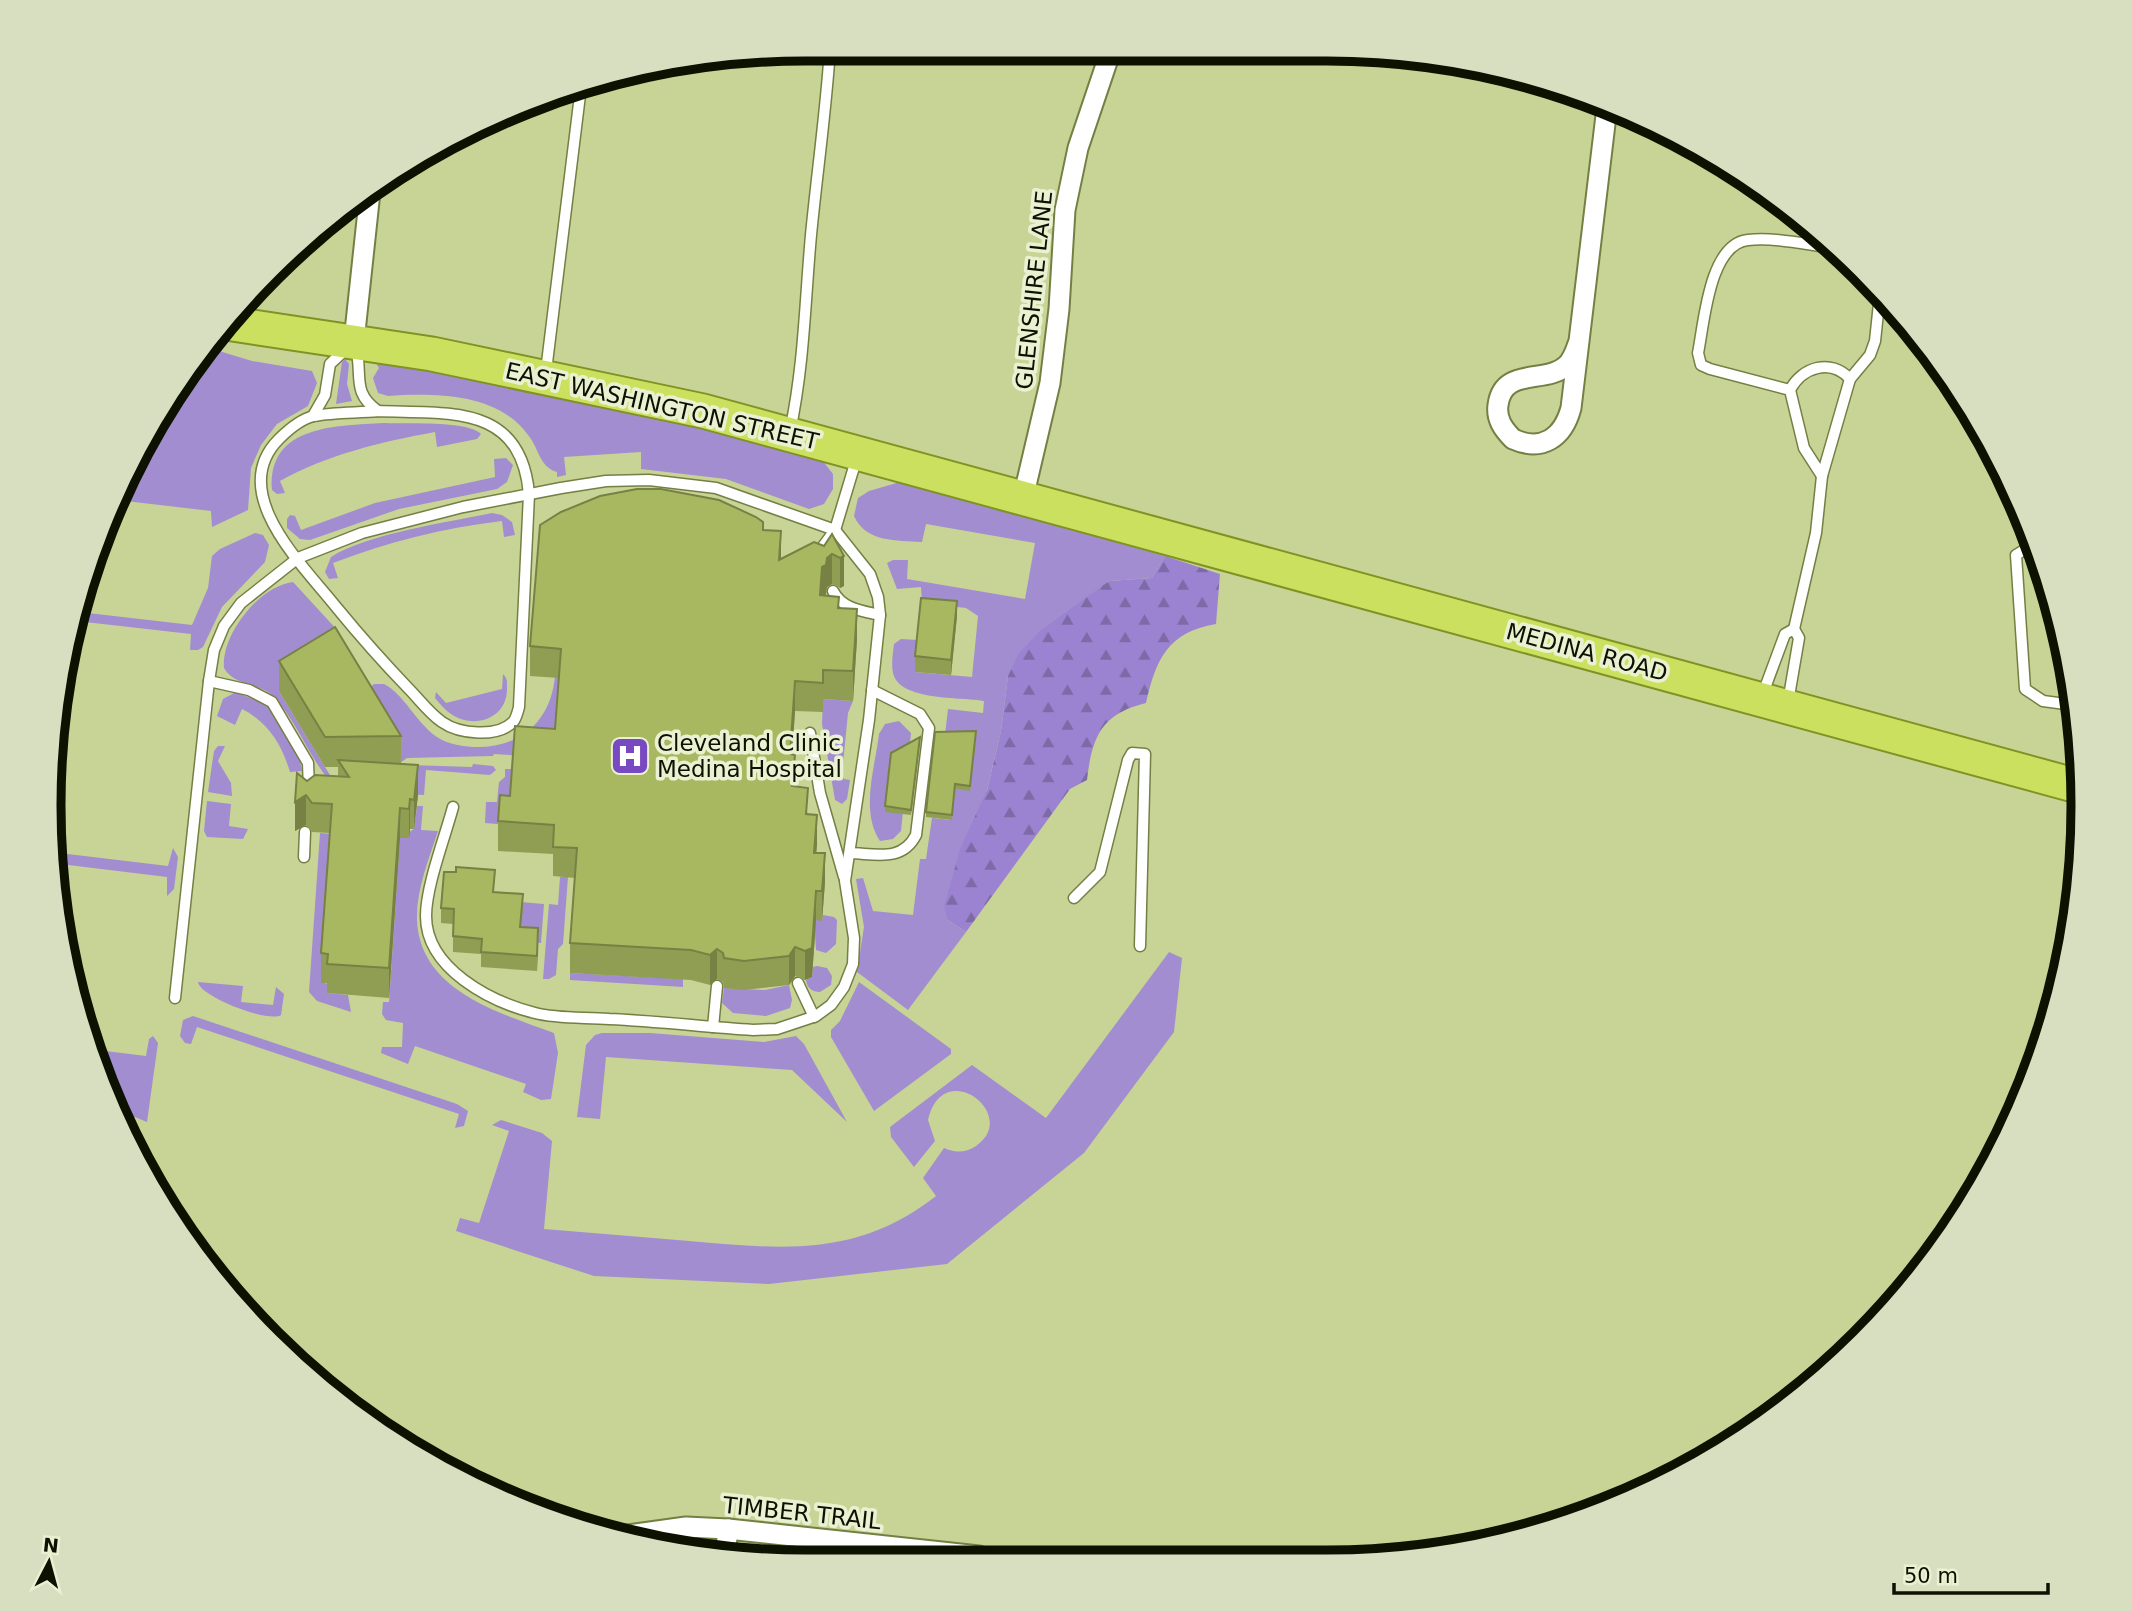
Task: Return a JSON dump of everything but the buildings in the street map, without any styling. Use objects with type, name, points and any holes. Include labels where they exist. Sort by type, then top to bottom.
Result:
[{"type":"highway","name":"EAST WASHINGTON STREET","points":[[238,325],[354,341],[545,375],[789,435],[1092,517]]},
{"type":"highway","name":"MEDINA ROAD","points":[[1092,517],[2070,784]]},
{"type":"street","name":"GLENSHIRE LANE","points":[[1023,498],[1050,383],[1059,310],[1065,210],[1078,148],[1107,61]]},
{"type":"street","points":[[1579,341],[1575,354],[1567,365],[1554,373],[1525,376],[1503,391],[1498,404],[1498,417],[1513,439],[1538,445],[1561,433],[1571,408],[1606,116]]},
{"type":"street","points":[[354,341],[369,203]]},
{"type":"street","name":"TIMBER TRAIL","points":[[648,1532],[686,1527],[728,1529],[923,1550]]},
{"type":"street","points":[[726,1545],[728,1529]]},
{"type":"lane","points":[[789,435],[800,386],[811,232],[824,130],[829,61]]},
{"type":"lane","points":[[545,375],[580,97]]},
{"type":"lane","points":[[1790,390],[1701,365],[1698,353],[1714,273],[1733,246],[1749,240],[1817,246]]},
{"type":"lane","points":[[1774,703],[1799,638],[1794,629],[1816,533],[1822,476],[1850,379],[1870,355],[1875,341],[1879,307]]},
{"type":"lane","points":[[313,416],[325,395],[330,364],[354,341],[361,367],[359,391],[365,401],[378,411]]},
{"type":"lane","points":[[1822,476],[1804,448],[1790,390],[1796,379],[1808,370],[1821,367],[1844,373],[1850,379]]},
{"type":"lane","points":[[378,411],[460,414],[495,426],[521,453],[527,467],[529,494],[519,707],[513,721],[499,729],[480,732],[461,730],[442,723],[366,643],[298,558],[281,541],[268,513],[261,490],[263,468],[272,446],[289,429],[313,416],[378,411]]},
{"type":"lane","points":[[821,569],[821,549],[835,530],[858,453]]},
{"type":"lane","points":[[649,480],[661,494]]},
{"type":"lane","points":[[175,998],[209,681],[214,650],[224,626],[256,589],[298,558],[351,537],[418,517],[529,494],[606,481],[649,480],[695,484],[741,495],[835,530],[870,574],[880,615],[845,881]]},
{"type":"lane","points":[[733,506],[741,495]]},
{"type":"lane","points":[[2025,550],[2016,555],[2025,689],[2043,701],[2063,704]]},
{"type":"lane","points":[[833,591],[837,599],[848,607],[880,615]]},
{"type":"lane","points":[[1774,703],[1785,635],[1794,629]]},
{"type":"lane","points":[[209,681],[249,690],[272,702],[308,763],[308,803]]},
{"type":"lane","points":[[850,853],[898,855],[909,848],[916,835],[929,728],[913,709],[872,690]]},
{"type":"lane","points":[[453,807],[426,916],[430,938],[441,958],[463,980],[492,997],[535,1013],[713,1027],[777,1029],[814,1017],[831,1006],[844,987],[853,964],[854,938],[845,881],[820,793],[810,733]]},
{"type":"lane","points":[[1074,898],[1100,872],[1128,760],[1132,753],[1145,754],[1140,946]]},
{"type":"lane","points":[[304,857],[305,832]]},
{"type":"lane","points":[[798,983],[814,1017]]},
{"type":"lane","points":[[713,1027],[716,986]]},
{"type":"shaded area","points":[[215,352],[312,371],[317,383],[308,406],[277,424],[261,445],[251,468],[248,510],[212,527],[211,511],[127,501],[161,433]]},
{"type":"shaded area","points":[[345,359],[349,364],[347,384],[352,401],[336,404],[342,362]]},
{"type":"shaded area","points":[[380,361],[553,390],[822,460],[833,474],[833,489],[824,504],[809,509],[726,479],[641,469],[641,452],[564,457],[566,475],[557,477],[557,472],[546,466],[532,440],[515,421],[483,403],[445,396],[388,396],[378,393],[373,378],[379,368],[376,363]]},
{"type":"shaded area","points":[[383,423],[450,425],[481,434],[477,439],[437,447],[435,432],[375,445],[317,463],[280,481],[285,493],[277,494],[272,490],[274,468],[281,452],[293,441],[327,428]]},
{"type":"shaded area","points":[[506,458],[513,465],[507,482],[497,489],[399,509],[310,540],[300,539],[287,528],[290,515],[295,516],[301,530],[375,503],[495,477],[494,459]]},
{"type":"shaded area","points":[[900,482],[1165,556],[1152,578],[1109,581],[1075,607],[1008,676],[1001,731],[985,798],[948,920],[966,932],[908,1010],[857,972],[864,927],[856,879],[863,878],[873,911],[913,915],[920,859],[926,859],[932,818],[951,820],[955,789],[970,790],[976,737],[945,735],[948,709],[983,713],[984,701],[918,693],[898,682],[893,673],[892,658],[894,644],[901,639],[918,640],[915,672],[972,677],[978,616],[966,608],[922,603],[921,587],[897,589],[887,563],[893,560],[908,560],[907,579],[1025,599],[1035,543],[926,524],[922,542],[874,536],[859,525],[854,516],[858,498],[869,491]]},
{"type":"shaded area","points":[[492,513],[502,515],[512,522],[515,535],[504,537],[502,521],[437,532],[395,542],[333,563],[338,578],[329,579],[325,572],[331,557],[365,542],[386,535]]},
{"type":"shaded area","points":[[255,533],[263,535],[269,545],[265,562],[222,607],[203,647],[198,650],[190,650],[191,634],[85,622],[87,613],[192,625],[208,588],[212,556],[220,549]]},
{"type":"shaded area","points":[[293,582],[339,632],[341,640],[279,691],[342,795],[322,771],[274,697],[234,678],[224,668],[229,641],[245,614],[267,592]]},
{"type":"shaded area","points":[[503,674],[507,681],[506,699],[496,714],[488,718],[479,721],[460,719],[435,698],[436,692],[446,703],[502,689]]},
{"type":"shaded area","points":[[555,676],[567,677],[555,758],[494,754],[407,758],[400,763],[360,697],[374,684],[384,684],[398,695],[437,737],[459,745],[490,746],[518,738],[530,730],[547,707]]},
{"type":"shaded area","points":[[236,692],[267,705],[299,756],[302,771],[290,772],[273,735],[251,714],[242,709],[235,725],[217,716],[223,699]]},
{"type":"shaded area","points":[[823,699],[853,701],[848,713],[842,774],[844,779],[850,780],[847,799],[842,804],[835,800],[822,724]]},
{"type":"shaded area","points":[[899,721],[911,733],[901,831],[893,839],[880,841],[871,816],[872,775],[879,734],[885,724]]},
{"type":"shaded area","points":[[218,746],[225,746],[218,761],[231,783],[232,796],[208,792],[214,751]]},
{"type":"shaded area","points":[[473,764],[493,766],[496,770],[490,775],[426,770],[424,795],[402,794],[410,765],[472,767]]},
{"type":"shaded area","points":[[505,769],[514,769],[510,825],[485,823],[486,802],[497,802],[499,782],[505,777]]},
{"type":"shaded area","points":[[207,801],[231,804],[229,826],[248,829],[243,839],[207,837],[204,831]]},
{"type":"shaded area","points":[[417,806],[423,806],[421,830],[438,831],[417,909],[422,944],[432,965],[447,982],[466,996],[510,1017],[554,1033],[558,1053],[551,1099],[541,1100],[523,1092],[526,1084],[415,1046],[408,1064],[381,1053],[382,1047],[402,1047],[403,1023],[386,1020],[382,1014],[383,1002],[389,1002],[400,838],[414,829]]},
{"type":"shaded area","points":[[320,833],[332,834],[321,982],[328,984],[328,993],[348,995],[351,1012],[317,1001],[309,992]]},
{"type":"shaded area","points":[[173,848],[178,857],[174,889],[167,896],[167,877],[64,864],[63,853],[168,866]]},
{"type":"shaded area","points":[[560,877],[568,877],[563,944],[558,949],[556,975],[543,979],[549,904],[558,905]]},
{"type":"shaded area","points":[[494,900],[544,904],[541,943],[520,942]]},
{"type":"shaded area","points":[[823,915],[837,920],[836,944],[826,953],[816,950],[815,935],[810,934],[812,920],[822,920]]},
{"type":"shaded area","points":[[1169,952],[1182,958],[1174,1032],[1084,1153],[947,1264],[769,1284],[594,1276],[456,1231],[460,1218],[479,1223],[509,1131],[492,1125],[501,1120],[542,1133],[552,1141],[544,1229],[787,1247],[848,1240],[877,1230],[907,1216],[936,1196],[923,1178],[944,1148],[960,1152],[976,1146],[987,1133],[990,1120],[985,1107],[974,1097],[962,1091],[948,1092],[936,1101],[928,1120],[935,1141],[914,1167],[891,1137],[890,1127],[972,1065],[1046,1118]]},
{"type":"shaded area","points":[[813,967],[827,968],[832,976],[831,985],[820,992],[810,989],[806,980],[812,977]]},
{"type":"shaded area","points":[[570,973],[683,979],[683,987],[570,980]]},
{"type":"shaded area","points":[[198,982],[243,986],[241,1002],[273,1005],[276,987],[284,994],[281,1015],[263,1015],[236,1007],[210,995]]},
{"type":"shaded area","points":[[859,982],[951,1049],[951,1054],[874,1111],[831,1037],[831,1030],[840,1021]]},
{"type":"shaded area","points":[[789,985],[792,1000],[790,1008],[766,1016],[733,1013],[722,1003],[724,988],[765,990]]},
{"type":"shaded area","points":[[193,1016],[457,1104],[468,1111],[464,1126],[455,1128],[459,1114],[197,1027],[191,1044],[185,1043],[180,1036],[183,1020]]},
{"type":"shaded area","points":[[650,1033],[764,1042],[796,1036],[804,1044],[847,1122],[792,1070],[606,1057],[600,1119],[577,1117],[586,1045],[595,1035]]},
{"type":"shaded area","points":[[153,1036],[158,1043],[147,1122],[129,1115],[103,1051],[146,1056],[149,1039]]},
{"type":"green space","points":[[1165,556],[1220,574],[1216,624],[1200,628],[1175,641],[1154,673],[1146,703],[1118,714],[1101,730],[1092,751],[1087,780],[1070,789],[966,932],[948,920],[944,907],[960,849],[987,790],[1001,731],[1008,676],[1019,653],[1040,631],[1109,581],[1152,578]]},
{"type":"place","name":"Cleveland Clinic Medina Hospital","points":[[630,756]]}]
